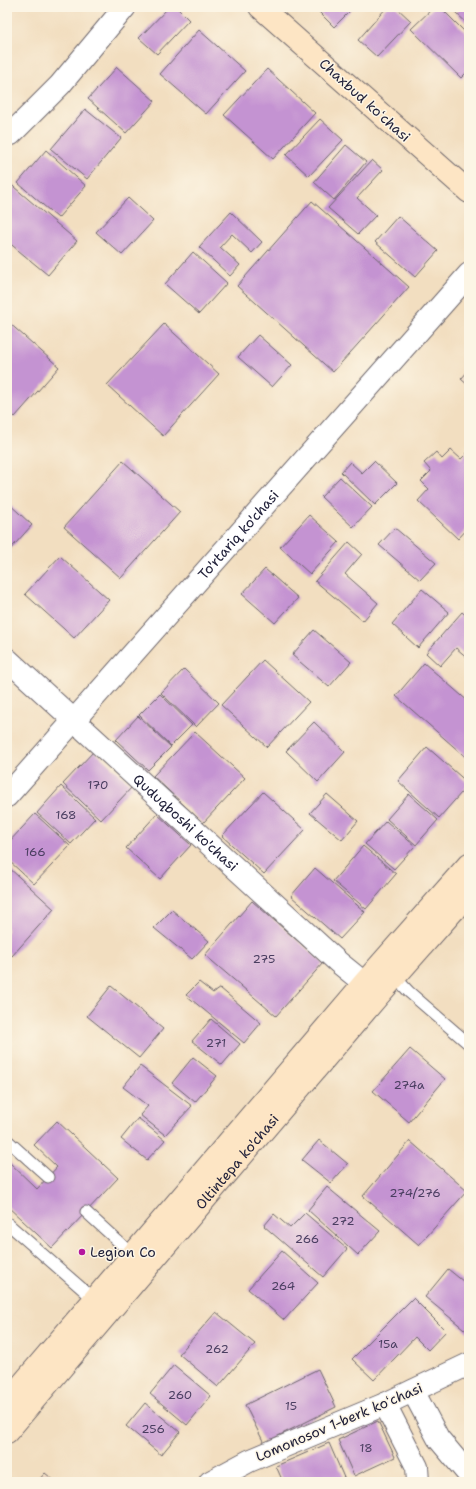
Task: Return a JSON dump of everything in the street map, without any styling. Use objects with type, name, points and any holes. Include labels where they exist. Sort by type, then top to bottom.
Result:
[{"type":"main road","name":"Chaxbud koʻchasi","points":[[260,7],[469,192]]},
{"type":"main road","name":"Oltintepa ko'chasi","points":[[7,1432],[371,990],[469,864]]},
{"type":"main road","name":"Oltintepa ko'chasi","points":[[7,1402],[133,1255],[371,990],[395,977],[469,893]]},
{"type":"street","points":[[7,134],[11,134],[60,85],[125,7]]},
{"type":"street","name":"To'rtariq ko'chasi","points":[[7,796],[469,274]]},
{"type":"street","name":"Quduqboshi ko'chasi","points":[[7,659],[338,962],[371,990]]},
{"type":"street","name":"Lomonosov 1-berk koʻchasi","points":[[210,1482],[249,1461],[414,1392],[469,1364]]},
{"type":"street","points":[[414,1392],[438,1438],[469,1475]]},
{"type":"street","points":[[385,1404],[417,1467],[418,1482]]},
{"type":"lane","points":[[395,977],[469,1044]]},
{"type":"lane","points":[[7,1140],[48,1177]]},
{"type":"lane","points":[[86,1212],[133,1255]]},
{"type":"lane","points":[[7,1224],[95,1300]]},
{"type":"building","points":[[169,7],[176,7],[189,20],[157,54],[139,38]]},
{"type":"building","points":[[314,7],[354,7],[334,27]]},
{"type":"building","points":[[387,7],[396,7],[411,21],[377,57],[358,40]]},
{"type":"building","points":[[434,7],[440,7],[469,36],[469,70],[461,78],[411,29]]},
{"type":"building","points":[[461,7],[469,7],[469,25],[456,13]]},
{"type":"building","points":[[199,30],[245,71],[206,114],[160,74]]},
{"type":"building","points":[[117,67],[155,101],[126,133],[88,99]]},
{"type":"building","points":[[267,69],[315,113],[273,159],[224,115]]},
{"type":"building","points":[[85,109],[121,138],[87,179],[51,149]]},
{"type":"building","points":[[320,119],[343,140],[309,176],[286,155]]},
{"type":"building","points":[[346,145],[366,162],[334,200],[314,182]]},
{"type":"building","points":[[46,150],[86,186],[58,218],[18,183]]},
{"type":"building","points":[[372,160],[383,170],[357,198],[376,215],[358,234],[328,208]]},
{"type":"building","points":[[7,181],[77,241],[48,275],[7,241]]},
{"type":"building","points":[[128,198],[153,221],[122,255],[96,232]]},
{"type":"building","points":[[312,201],[409,287],[333,372],[237,286]]},
{"type":"building","points":[[231,212],[262,242],[252,253],[232,234],[220,247],[240,265],[230,276],[199,247]]},
{"type":"building","points":[[398,216],[438,251],[415,277],[375,242]]},
{"type":"building","points":[[193,252],[227,283],[199,314],[165,284]]},
{"type":"building","points":[[7,321],[59,367],[15,417],[7,410]]},
{"type":"building","points":[[164,324],[219,374],[163,436],[107,385]]},
{"type":"building","points":[[258,335],[292,365],[272,387],[238,357]]},
{"type":"building","points":[[469,370],[469,386],[461,379]]},
{"type":"building","points":[[451,450],[461,459],[469,451],[469,527],[458,539],[418,501],[429,489],[421,481],[431,471],[424,463],[436,452],[442,459]]},
{"type":"building","points":[[123,461],[180,512],[121,578],[64,527]]},
{"type":"building","points":[[374,461],[397,483],[375,505],[341,472],[350,462],[362,473]]},
{"type":"building","points":[[340,477],[372,507],[353,527],[321,497]]},
{"type":"building","points":[[7,502],[32,525],[7,553]]},
{"type":"building","points":[[309,515],[339,542],[310,574],[280,547]]},
{"type":"building","points":[[395,528],[436,563],[420,580],[379,545]]},
{"type":"building","points":[[349,542],[362,554],[345,574],[378,603],[363,621],[315,581]]},
{"type":"building","points":[[60,556],[109,600],[74,638],[25,594]]},
{"type":"building","points":[[265,569],[298,598],[275,623],[242,594]]},
{"type":"building","points":[[422,589],[449,612],[418,648],[392,624]]},
{"type":"building","points":[[462,612],[469,618],[469,659],[456,648],[440,666],[426,653]]},
{"type":"building","points":[[314,630],[351,662],[329,687],[292,655]]},
{"type":"building","points":[[263,660],[309,702],[267,747],[221,705]]},
{"type":"building","points":[[424,663],[469,702],[469,760],[396,696]]},
{"type":"building","points":[[184,669],[219,703],[196,727],[161,693]]},
{"type":"building","points":[[160,694],[192,725],[171,746],[139,715]]},
{"type":"building","points":[[138,716],[171,747],[148,770],[116,740]]},
{"type":"building","points":[[314,722],[345,752],[318,782],[286,751]]},
{"type":"building","points":[[195,732],[245,778],[203,823],[153,776]]},
{"type":"building","points":[[427,747],[469,784],[439,818],[398,781]]},
{"type":"building","points":[[94,751],[133,786],[101,820],[63,784]]},
{"type":"building","points":[[61,786],[95,818],[71,844],[37,813]]},
{"type":"building","points":[[263,792],[305,830],[264,874],[222,836]]},
{"type":"building","points":[[327,794],[358,821],[342,840],[310,813]]},
{"type":"building","points":[[409,794],[438,820],[416,845],[387,819]]},
{"type":"building","points":[[35,814],[70,846],[34,884],[7,859],[7,844]]},
{"type":"building","points":[[157,814],[191,845],[160,879],[126,848]]},
{"type":"building","points":[[386,821],[415,846],[394,869],[365,844]]},
{"type":"building","points":[[363,846],[396,874],[366,909],[333,881]]},
{"type":"building","points":[[7,866],[54,909],[12,956],[7,951]]},
{"type":"building","points":[[315,868],[365,912],[340,939],[291,896]]},
{"type":"building","points":[[252,901],[323,963],[276,1016],[205,955]]},
{"type":"building","points":[[172,910],[209,941],[192,959],[154,928]]},
{"type":"building","points":[[199,982],[213,993],[220,988],[261,1023],[244,1043],[186,995]]},
{"type":"building","points":[[111,986],[163,1029],[139,1058],[87,1016]]},
{"type":"building","points":[[211,1019],[240,1044],[222,1065],[192,1041]]},
{"type":"building","points":[[410,1049],[445,1079],[409,1122],[373,1091]]},
{"type":"building","points":[[193,1057],[217,1076],[195,1102],[172,1083]]},
{"type":"building","points":[[140,1066],[192,1106],[165,1135],[140,1115],[148,1106],[123,1087]]},
{"type":"building","points":[[138,1118],[165,1140],[147,1160],[121,1139]]},
{"type":"building","points":[[57,1121],[118,1178],[52,1248],[7,1206],[7,1160],[37,1189],[57,1167],[34,1145]]},
{"type":"building","points":[[319,1140],[348,1164],[331,1183],[302,1160]]},
{"type":"building","points":[[410,1141],[467,1191],[419,1245],[363,1196]]},
{"type":"building","points":[[327,1187],[380,1231],[358,1255],[308,1210]]},
{"type":"building","points":[[305,1213],[347,1249],[323,1277],[264,1226],[274,1214],[290,1228]]},
{"type":"building","points":[[282,1251],[318,1283],[284,1320],[248,1289]]},
{"type":"building","points":[[448,1269],[469,1286],[469,1333],[425,1297]]},
{"type":"building","points":[[413,1298],[446,1331],[428,1350],[415,1337],[374,1380],[352,1359]]},
{"type":"building","points":[[216,1312],[255,1344],[218,1387],[179,1354]]},
{"type":"building","points":[[174,1365],[211,1396],[187,1425],[150,1394]]},
{"type":"building","points":[[318,1369],[336,1407],[264,1443],[245,1405]]},
{"type":"building","points":[[145,1403],[180,1432],[161,1455],[126,1426]]},
{"type":"building","points":[[378,1421],[395,1457],[354,1476],[338,1440]]},
{"type":"building","points":[[329,1443],[345,1480],[339,1482],[283,1482],[276,1466]]},
{"type":"building","points":[[45,1473],[56,1482],[37,1482]]},
{"type":"place","name":"Legion Co","points":[[82,1252]]}]
